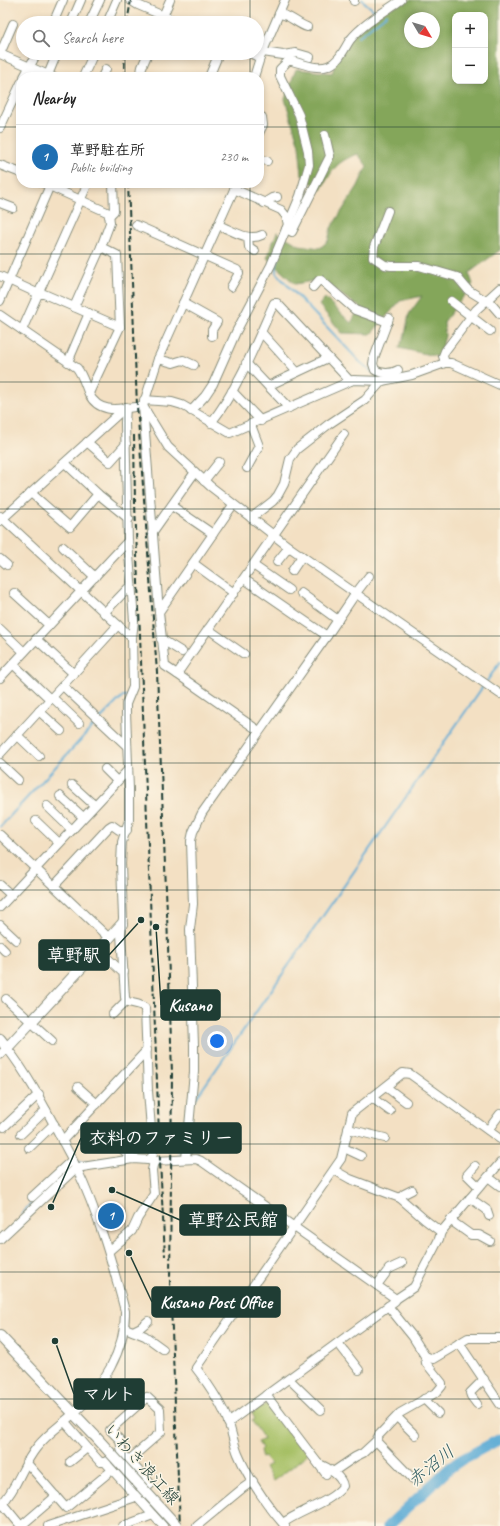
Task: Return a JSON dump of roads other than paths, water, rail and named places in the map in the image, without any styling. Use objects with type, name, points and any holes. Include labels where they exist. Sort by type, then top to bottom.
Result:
[{"type":"main road","points":[[4,1052],[122,924]]},
{"type":"main road","points":[[0,1038],[4,1052]]},
{"type":"main road","name":"いわき浪江線","points":[[1,1339],[95,1436],[177,1526]]},
{"type":"street","points":[[56,16],[63,0]]},
{"type":"street","points":[[74,16],[81,0]]},
{"type":"street","points":[[92,16],[100,0]]},
{"type":"street","points":[[110,16],[117,0]]},
{"type":"street","points":[[130,0],[156,16]]},
{"type":"street","points":[[162,16],[170,0]]},
{"type":"street","points":[[264,48],[285,0]]},
{"type":"street","points":[[191,411],[205,396],[212,384],[236,332],[271,265],[300,196],[310,165],[300,115],[280,76],[280,69],[288,61],[319,68],[331,64],[337,59],[358,32],[401,0]]},
{"type":"street","points":[[279,14],[285,15],[307,27]]},
{"type":"street","points":[[13,24],[0,54],[41,72]]},
{"type":"street","points":[[264,55],[283,56],[296,53],[310,57]]},
{"type":"street","points":[[26,72],[33,60]]},
{"type":"street","points":[[51,72],[56,60]]},
{"type":"street","points":[[85,72],[91,60]]},
{"type":"street","points":[[141,72],[145,60]]},
{"type":"street","points":[[211,72],[216,60]]},
{"type":"street","points":[[256,72],[259,60]]},
{"type":"street","points":[[0,128],[16,94]]},
{"type":"street","points":[[239,188],[284,213],[286,216],[287,227],[292,232],[330,156],[324,135]]},
{"type":"street","points":[[0,165],[16,170]]},
{"type":"street","points":[[0,301],[46,188]]},
{"type":"street","points":[[56,188],[109,212],[110,216],[110,223],[101,247],[74,307]]},
{"type":"street","points":[[22,330],[86,188]]},
{"type":"street","points":[[110,216],[114,211],[113,188]]},
{"type":"street","points":[[234,188],[158,359],[143,403],[152,533],[161,639],[165,666],[259,731]]},
{"type":"street","points":[[264,202],[277,197]]},
{"type":"street","points":[[0,203],[13,208]]},
{"type":"street","points":[[388,211],[374,247],[373,257],[385,265],[419,266],[456,277],[468,290],[487,300],[500,314]]},
{"type":"street","points":[[136,225],[237,270],[239,273],[231,287]]},
{"type":"street","points":[[218,225],[248,237],[258,238],[262,235]]},
{"type":"street","points":[[248,237],[249,247],[255,251]]},
{"type":"street","points":[[89,393],[120,327],[117,255],[101,247]]},
{"type":"street","points":[[0,276],[39,294],[44,294],[120,327]]},
{"type":"street","points":[[250,518],[273,501],[278,495],[284,484],[290,459],[297,449],[329,424],[366,400],[378,380],[377,371],[373,364],[374,358],[388,320],[355,310],[321,280],[318,280],[313,287]]},
{"type":"street","points":[[444,361],[443,356],[445,351],[476,310],[500,288]]},
{"type":"street","points":[[451,301],[490,331]]},
{"type":"street","points":[[184,303],[217,322],[212,330],[212,336]]},
{"type":"street","points":[[211,423],[224,407],[274,303],[277,303],[350,381]]},
{"type":"street","points":[[68,362],[89,314]]},
{"type":"street","points":[[0,315],[68,362],[82,375],[89,393],[95,403],[100,407],[115,409],[143,403],[172,402],[230,433],[350,381],[378,380],[412,375],[444,361],[500,385]]},
{"type":"street","points":[[261,332],[297,372]]},
{"type":"street","points":[[268,386],[328,358]]},
{"type":"street","points":[[158,359],[173,363],[183,360],[194,365]]},
{"type":"street","points":[[246,363],[289,408]]},
{"type":"street","points":[[377,371],[386,373],[395,372],[398,370]]},
{"type":"street","points":[[232,391],[260,421]]},
{"type":"street","points":[[143,403],[168,447],[204,481],[233,505],[289,547],[500,694]]},
{"type":"street","points":[[126,407],[65,463],[1,518],[132,638]]},
{"type":"street","points":[[113,1014],[126,1001],[121,934],[122,842],[129,820],[126,704],[133,687],[132,638],[134,621],[128,541],[129,519],[126,407]]},
{"type":"street","points":[[247,468],[259,446],[251,425]]},
{"type":"street","points":[[177,674],[344,434]]},
{"type":"street","points":[[87,442],[110,462],[126,444]]},
{"type":"street","points":[[204,481],[219,462]]},
{"type":"street","points":[[65,463],[98,494],[129,519]]},
{"type":"street","points":[[152,533],[195,472]]},
{"type":"street","points":[[31,493],[70,527],[98,494]]},
{"type":"street","points":[[159,612],[233,505]]},
{"type":"street","points":[[172,506],[213,534]]},
{"type":"street","points":[[0,678],[128,541]]},
{"type":"street","points":[[63,547],[95,577]]},
{"type":"street","points":[[277,562],[289,547]]},
{"type":"street","points":[[292,571],[302,556]]},
{"type":"street","points":[[0,559],[7,565]]},
{"type":"street","points":[[193,563],[234,593]]},
{"type":"street","points":[[253,565],[289,590]]},
{"type":"street","points":[[186,1159],[194,1045],[190,929],[193,904],[191,841],[193,832],[202,813],[369,576]]},
{"type":"street","points":[[244,578],[327,636]]},
{"type":"street","points":[[104,613],[131,585]]},
{"type":"street","points":[[14,593],[49,625]]},
{"type":"street","points":[[301,593],[338,620]]},
{"type":"street","points":[[0,754],[118,625]]},
{"type":"street","points":[[0,629],[24,652]]},
{"type":"street","points":[[208,629],[244,654]]},
{"type":"street","points":[[36,639],[74,674]]},
{"type":"street","points":[[161,639],[182,652]]},
{"type":"street","points":[[13,664],[79,722]]},
{"type":"street","points":[[63,686],[127,746]]},
{"type":"street","points":[[39,711],[61,731]]},
{"type":"street","points":[[17,735],[39,756]]},
{"type":"street","points":[[0,741],[6,747]]},
{"type":"street","points":[[0,763],[18,780]]},
{"type":"street","points":[[105,769],[117,781]]},
{"type":"street","points":[[0,906],[128,770]]},
{"type":"street","points":[[72,785],[94,805]]},
{"type":"street","points":[[60,796],[83,818]]},
{"type":"street","points":[[47,806],[72,830]]},
{"type":"street","points":[[36,821],[59,843]]},
{"type":"street","points":[[54,886],[109,827],[112,825],[119,830],[127,830]]},
{"type":"street","points":[[0,835],[109,938]]},
{"type":"street","points":[[0,885],[11,895]]},
{"type":"street","points":[[0,924],[16,940]]},
{"type":"street","points":[[98,949],[121,971],[124,972]]},
{"type":"street","points":[[6,1000],[52,1041]]},
{"type":"street","points":[[108,1251],[132,1231],[138,1218],[154,1194],[151,1160],[153,1153],[148,1091],[145,1008],[142,1005],[126,1001]]},
{"type":"street","points":[[62,1141],[147,1050]]},
{"type":"street","points":[[4,1052],[22,1067],[38,1094],[74,1164],[94,1209],[125,1311],[124,1328],[118,1349],[102,1381],[74,1414],[38,1446],[26,1462],[11,1492],[1,1505],[21,1526],[56,1496]]},
{"type":"street","points":[[266,1395],[319,1464],[344,1484],[341,1490],[314,1506],[289,1518],[284,1525],[253,1482],[237,1452],[228,1423],[213,1392],[196,1368],[334,1170],[341,1159],[352,1113],[371,1097],[403,1073],[408,1073],[500,1138]]},
{"type":"street","points":[[386,1086],[406,1102]]},
{"type":"street","points":[[78,1087],[97,1104]]},
{"type":"street","points":[[4,1128],[38,1094]]},
{"type":"street","points":[[371,1097],[390,1111]]},
{"type":"street","points":[[21,1134],[46,1110]]},
{"type":"street","points":[[488,1130],[500,1114]]},
{"type":"street","points":[[29,1148],[54,1124]]},
{"type":"street","points":[[348,1129],[385,1138]]},
{"type":"street","points":[[102,1130],[134,1159]]},
{"type":"street","points":[[344,1148],[361,1156]]},
{"type":"street","points":[[32,1197],[74,1164],[134,1159],[196,1159],[204,1162],[396,1299]]},
{"type":"street","points":[[228,1423],[414,1287],[439,1239],[441,1232],[500,1162]]},
{"type":"street","points":[[0,1239],[74,1164]]},
{"type":"street","points":[[475,1166],[468,1175],[479,1187]]},
{"type":"street","points":[[334,1170],[350,1179],[400,1198],[441,1232]]},
{"type":"street","points":[[488,1177],[500,1186]]},
{"type":"street","points":[[400,1198],[412,1190]]},
{"type":"street","points":[[470,1198],[487,1210],[489,1216]]},
{"type":"street","points":[[450,1220],[471,1235],[480,1235],[490,1241]]},
{"type":"street","points":[[377,1285],[389,1270],[402,1263]]},
{"type":"street","points":[[330,1473],[354,1457],[363,1453],[407,1408],[437,1392],[442,1386],[426,1363],[425,1356],[413,1337],[388,1306]]},
{"type":"street","points":[[133,1331],[148,1321]]},
{"type":"street","points":[[124,1328],[157,1342],[163,1349]]},
{"type":"street","points":[[425,1356],[433,1359],[459,1342],[471,1338],[500,1338]]},
{"type":"street","points":[[338,1342],[359,1370]]},
{"type":"street","points":[[459,1342],[500,1404]]},
{"type":"street","points":[[289,1378],[321,1410]]},
{"type":"street","points":[[477,1404],[470,1393],[484,1379]]},
{"type":"street","points":[[48,1526],[136,1497],[150,1484],[122,1453],[120,1440],[110,1430],[147,1397],[160,1409],[160,1432],[129,1460]]},
{"type":"street","points":[[424,1399],[438,1413]]},
{"type":"street","points":[[397,1417],[415,1435]]},
{"type":"street","points":[[65,1422],[100,1462],[105,1462],[163,1526]]},
{"type":"street","points":[[376,1441],[413,1479]]},
{"type":"street","points":[[70,1462],[87,1448]]},
{"type":"street","points":[[105,1462],[121,1448]]},
{"type":"street","points":[[26,1462],[66,1508],[112,1470]]},
{"type":"street","points":[[196,1526],[253,1482]]},
{"type":"street","points":[[127,1525],[153,1515]]},
{"type":"waterway","points":[[362,0],[377,13]]},
{"type":"waterway","points":[[358,37],[387,14]]},
{"type":"waterway","points":[[278,259],[276,268],[277,274],[360,362],[373,373]]},
{"type":"waterway","points":[[487,681],[500,662]]},
{"type":"waterway","points":[[194,1101],[484,685]]},
{"type":"waterway","points":[[100,719],[123,696],[127,696]]},
{"type":"waterway","points":[[0,827],[97,722]]},
{"type":"waterway","points":[[178,1154],[181,1153],[187,1111]]},
{"type":"waterway","points":[[138,1155],[147,1155]]},
{"type":"waterway","points":[[77,1163],[112,1158]]},
{"type":"waterway","points":[[21,1214],[55,1181]]},
{"type":"waterway","name":"赤沼川","points":[[388,1526],[451,1467],[500,1439]]},
{"type":"railway","points":[[128,16],[131,0]]},
{"type":"railway","points":[[124,72],[125,60]]},
{"type":"railway","points":[[128,188],[137,406],[157,672],[167,913],[172,1074],[170,1281],[180,1526]]},
{"type":"railway","points":[[134,435],[135,503],[160,1161],[165,1256]]},
{"type":"place","name":"草野駅","points":[[141,920]]},
{"type":"place","name":"Kusano","points":[[156,927]]},
{"type":"place","name":"草野公民館","points":[[112,1190]]},
{"type":"place","name":"衣料のファミリー","points":[[51,1207]]},
{"type":"place","name":"草野駐在所","points":[[111,1216]]},
{"type":"place","name":"Kusano Post Office","points":[[129,1253]]},
{"type":"place","name":"マルト","points":[[55,1341]]}]
